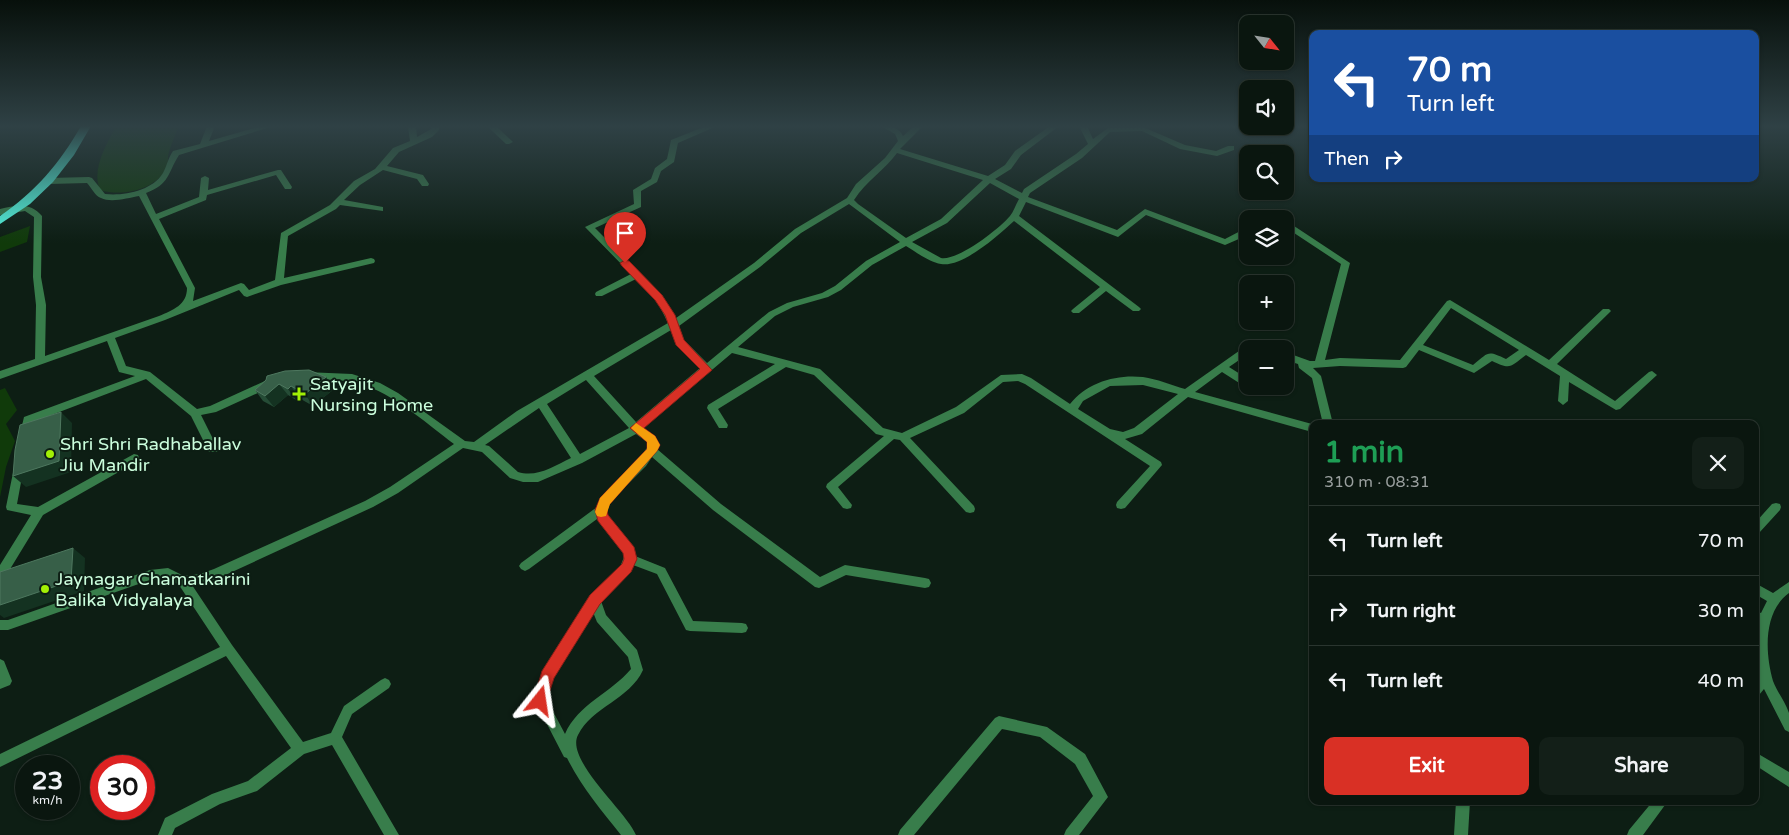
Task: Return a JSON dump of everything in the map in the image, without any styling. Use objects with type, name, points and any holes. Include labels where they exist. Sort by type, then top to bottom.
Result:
[{"type":"main road","points":[[0,221],[21,207],[49,181],[62,165]]},
{"type":"street","points":[[49,181],[89,180],[102,196],[106,197],[141,192],[164,177],[170,165]]},
{"type":"street","points":[[665,165],[658,170],[654,180],[637,190],[638,205],[589,227],[665,306],[680,342],[707,370]]},
{"type":"street","points":[[475,447],[521,414],[673,325],[757,265],[798,232],[850,200],[859,186],[881,165]]},
{"type":"street","points":[[944,165],[989,179],[1024,198],[1118,234],[1145,212],[1225,242],[1239,236]]},
{"type":"street","points":[[297,376],[326,375],[352,378],[377,386],[395,396],[462,444],[485,449],[514,475],[523,478],[538,478],[578,460],[635,428],[772,314],[790,305],[825,295],[838,288],[869,263],[944,221],[980,190],[989,179],[1009,165]]},
{"type":"street","points":[[850,200],[855,206],[907,243],[940,261],[954,261],[999,231],[1014,217],[1024,198],[1034,185],[1065,165]]},
{"type":"street","points":[[279,282],[284,236],[326,212],[339,202],[357,183],[382,167],[420,177],[426,184]]},
{"type":"street","points":[[203,194],[278,172],[288,187]]},
{"type":"street","points":[[156,217],[202,198],[204,178]]},
{"type":"street","points":[[141,192],[156,217],[191,288],[192,295],[189,303],[179,310]]},
{"type":"street","points":[[339,202],[380,208]]},
{"type":"street","points":[[0,212],[21,207],[30,210],[38,216],[37,277],[41,305],[40,361]]},
{"type":"street","points":[[1014,217],[1136,309]]},
{"type":"street","points":[[1294,229],[1346,263],[1320,364]]},
{"type":"street","points":[[0,375],[110,337],[241,286],[247,294],[279,282],[371,261]]},
{"type":"street","points":[[599,294],[637,275]]},
{"type":"street","points":[[1076,311],[1106,287]]},
{"type":"street","points":[[1294,360],[1310,365],[1340,362],[1403,364],[1450,303],[1616,406],[1652,375]]},
{"type":"street","points":[[1550,365],[1606,311]]},
{"type":"street","points":[[110,337],[122,369],[147,375],[195,413],[213,449]]},
{"type":"street","points":[[1416,346],[1474,369],[1490,356],[1507,364],[1526,350]]},
{"type":"street","points":[[732,349],[817,372],[880,431],[897,436],[970,509]]},
{"type":"street","points":[[1107,434],[1123,436],[1138,431],[1186,393],[1239,355]]},
{"type":"street","points":[[1299,362],[1316,376],[1327,420]]},
{"type":"street","points":[[723,426],[712,408],[784,363]]},
{"type":"street","points":[[1222,367],[1239,378]]},
{"type":"street","points":[[1563,401],[1565,374]]},
{"type":"street","points":[[39,512],[11,507],[28,420],[147,375]]},
{"type":"street","points":[[587,375],[635,428],[651,439],[654,445],[652,451],[604,502],[601,510],[602,517],[630,551],[631,559],[626,568],[595,600],[547,676],[540,701],[575,762],[629,835]]},
{"type":"street","points":[[847,505],[831,488],[897,436],[960,410],[1001,379],[1011,376],[1028,381],[1157,465],[1121,505]]},
{"type":"street","points":[[195,413],[278,381]]},
{"type":"street","points":[[1071,410],[1080,398],[1108,382],[1143,381],[1309,427]]},
{"type":"street","points":[[541,403],[578,460]]},
{"type":"street","points":[[183,581],[200,579],[218,573],[369,504],[394,490],[462,444]]},
{"type":"street","points":[[652,451],[717,507],[818,583],[845,570],[925,583]]},
{"type":"street","points":[[0,575],[39,512],[134,458]]},
{"type":"street","points":[[1759,526],[1776,507]]},
{"type":"street","points":[[525,566],[601,510]]},
{"type":"street","points":[[631,559],[661,570],[690,626],[742,628]]},
{"type":"street","points":[[0,625],[8,625],[150,575],[168,574],[183,581],[228,649],[300,749]]},
{"type":"street","points":[[1789,587],[1774,598],[1760,618],[1766,678],[1789,726]]},
{"type":"street","points":[[1759,590],[1774,598]]},
{"type":"street","points":[[575,762],[568,746],[574,728],[594,708],[627,684],[637,670],[633,654],[601,618],[595,600]]},
{"type":"street","points":[[0,761],[228,649]]},
{"type":"street","points":[[0,665],[6,681],[0,683]]},
{"type":"street","points":[[1759,686],[1766,678]]},
{"type":"street","points":[[165,835],[170,822],[217,799],[252,786],[300,749],[335,738],[348,710],[385,684]]},
{"type":"street","points":[[905,835],[999,722],[1043,731],[1080,759],[1101,798],[1071,835]]},
{"type":"street","points":[[335,738],[392,835]]},
{"type":"street","points":[[1759,761],[1789,780]]},
{"type":"street","points":[[1461,835],[1463,805]]},
{"type":"street","points":[[1634,835],[1659,805]]},
{"type":"shaded area","points":[[99,165],[168,165],[162,176],[155,182],[137,190],[118,193],[100,190],[97,174]]},
{"type":"shaded area","points":[[30,226],[27,242],[0,252],[0,237]]},
{"type":"shaded area","points":[[5,388],[17,410],[6,424],[15,441],[6,467],[0,497],[0,390]]},
{"type":"building","points":[[309,370],[326,377],[305,394],[291,386],[288,389],[279,384],[265,396],[255,390],[266,380],[267,376],[285,371]]},
{"type":"building","points":[[61,412],[59,461],[13,476],[15,450],[20,425]]},
{"type":"building","points":[[73,548],[71,581],[0,605],[0,572]]},
{"type":"slow traffic","points":[[601,512],[604,502],[652,451],[654,445],[651,439],[636,428]]},
{"type":"place","name":"Satyajit Nursing Home","points":[[299,394]]},
{"type":"place","name":"Shri Shri Radhaballav Jiu Mandir","points":[[50,454]]},
{"type":"place","name":"Jaynagar Chamatkarini Balika Vidyalaya","points":[[45,589]]},
{"type":"route","points":[[540,701],[547,676],[595,600],[626,568],[631,559],[630,551],[602,517],[601,510],[604,502],[652,451],[654,445],[651,439],[635,428],[707,370],[680,342],[670,315],[659,297],[625,263]]}]
